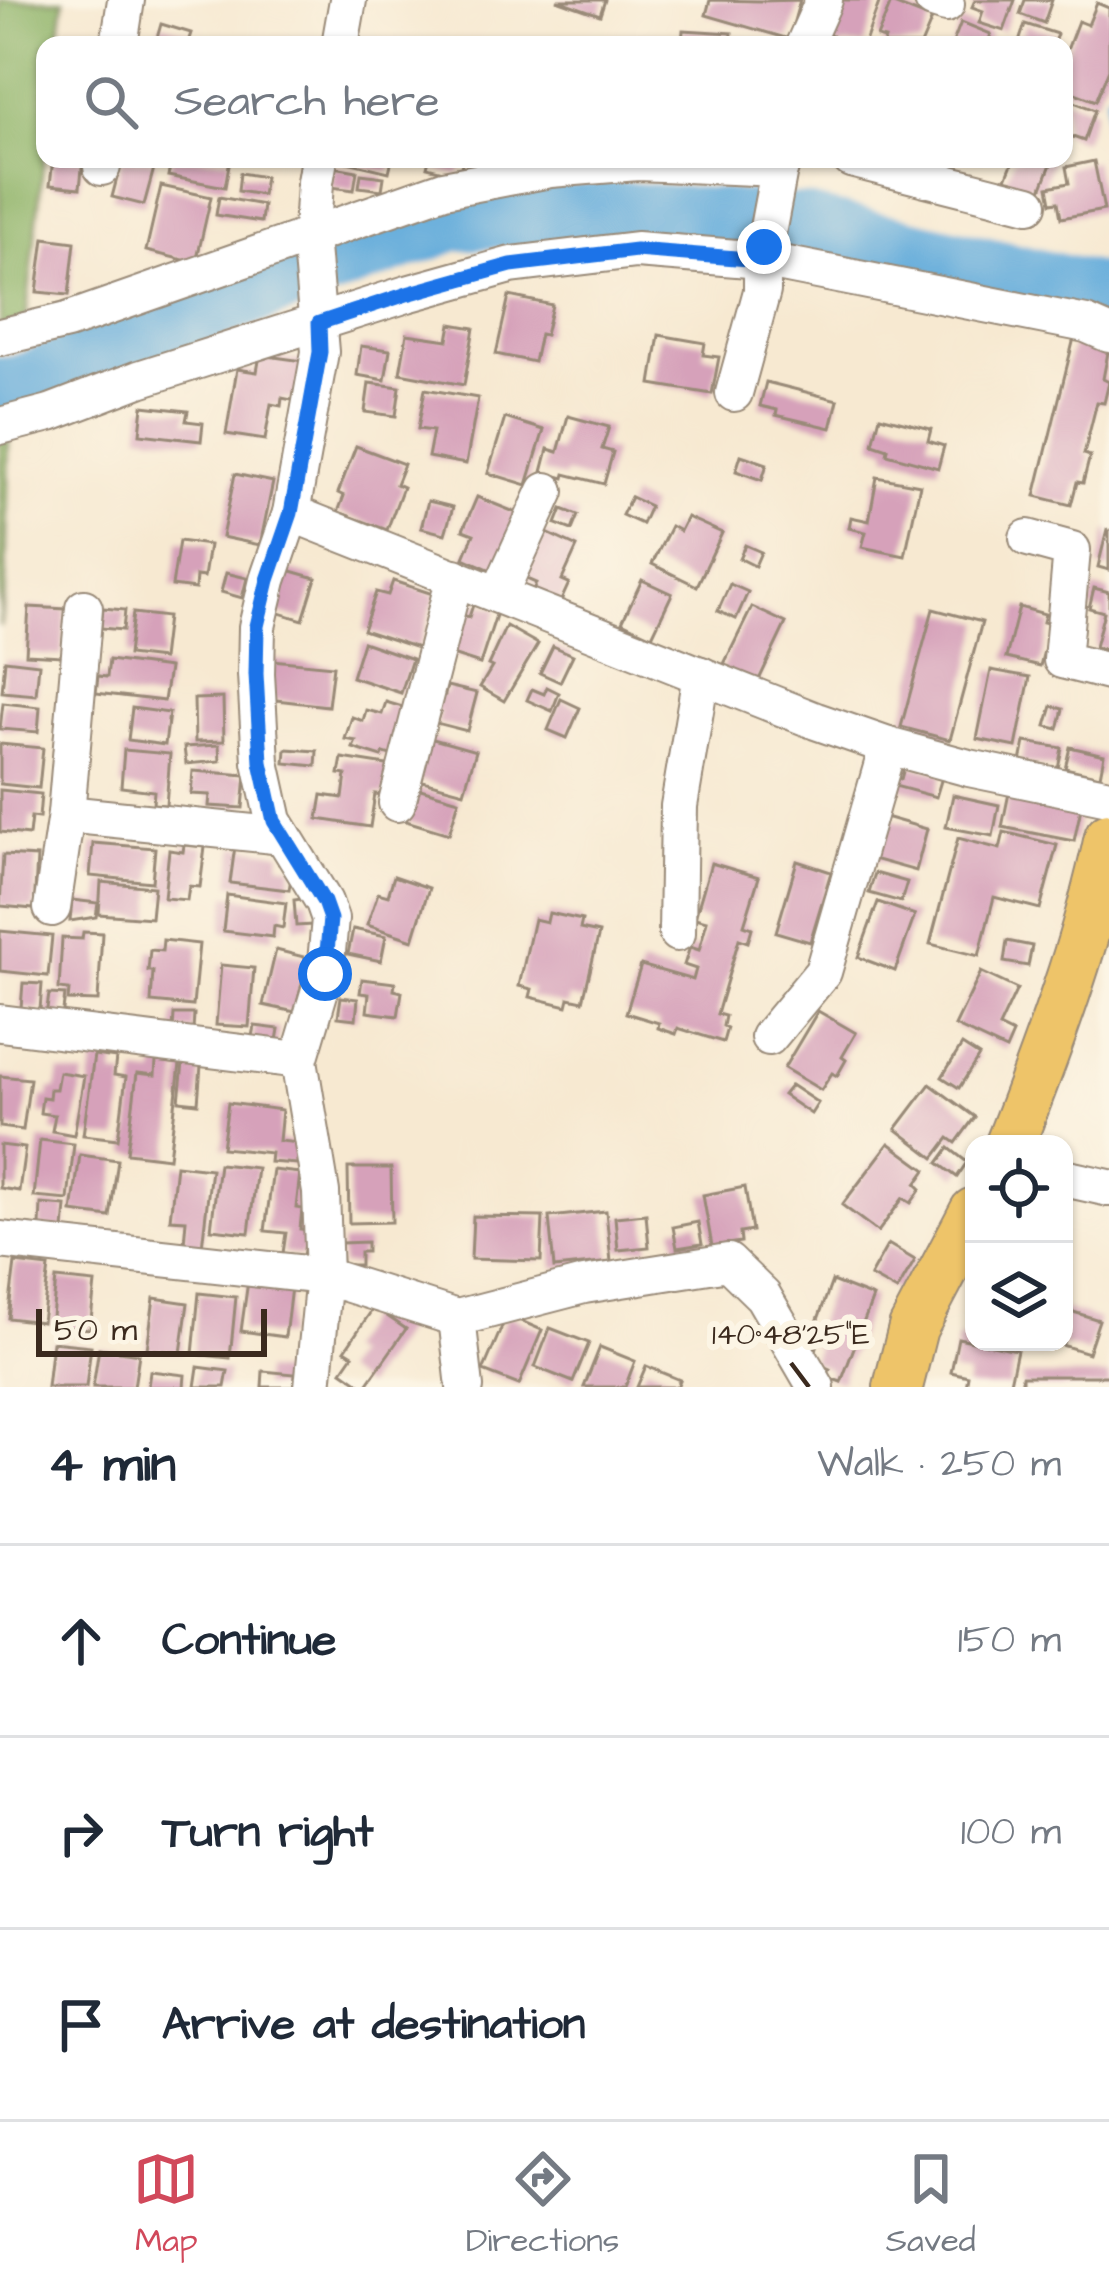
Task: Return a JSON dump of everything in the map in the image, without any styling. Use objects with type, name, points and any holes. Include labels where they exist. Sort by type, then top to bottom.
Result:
[{"type":"main road","points":[[1014,1135],[1102,904],[1109,837]]},
{"type":"main road","points":[[898,1387],[913,1328],[965,1229]]},
{"type":"street","points":[[120,36],[126,0]]},
{"type":"street","points":[[342,36],[348,0]]},
{"type":"street","points":[[808,36],[824,0]]},
{"type":"street","points":[[313,1387],[324,1276],[321,1192],[299,1060],[325,974],[330,919],[274,821],[261,762],[256,674],[257,626],[291,513],[320,352],[311,241],[317,168]]},
{"type":"street","points":[[0,337],[68,321],[311,241],[444,189],[563,168]]},
{"type":"street","points":[[887,168],[1029,204]]},
{"type":"street","points":[[734,393],[762,291],[762,253],[779,169]]},
{"type":"street","points":[[0,426],[50,413],[318,319],[511,265],[636,250],[762,253],[1086,324],[1109,334]]},
{"type":"street","points":[[499,594],[546,491]]},
{"type":"street","points":[[291,513],[888,746],[1109,797]]},
{"type":"street","points":[[1028,538],[1072,550],[1062,660],[1109,672]]},
{"type":"street","points":[[397,803],[455,577]]},
{"type":"street","points":[[52,908],[66,814],[84,608]]},
{"type":"street","points":[[676,933],[679,806],[701,675]]},
{"type":"street","points":[[769,1037],[823,972],[888,746]]},
{"type":"street","points":[[66,814],[283,836]]},
{"type":"street","points":[[0,1023],[299,1060]]},
{"type":"street","points":[[1073,1180],[1109,1188]]},
{"type":"street","points":[[0,1240],[324,1276],[458,1318],[584,1285],[728,1262],[763,1296],[816,1387]]},
{"type":"street","points":[[458,1318],[465,1387]]},
{"type":"green space","points":[[0,0],[64,0],[59,36],[36,36],[36,168],[43,168],[26,320],[0,326]]},
{"type":"green space","points":[[9,440],[6,587],[0,627],[0,441]]},
{"type":"building","points":[[557,0],[605,0],[600,15]]},
{"type":"building","points":[[710,0],[800,0],[790,36],[706,15]]},
{"type":"building","points":[[835,0],[880,0],[867,36],[823,33]]},
{"type":"building","points":[[975,0],[1015,0],[1004,31],[979,23],[983,11],[972,7]]},
{"type":"building","points":[[1025,0],[1052,0],[1044,23],[1020,14]]},
{"type":"building","points":[[891,3],[932,19],[925,36],[877,36]]},
{"type":"building","points":[[1097,3],[1109,8],[1109,69],[1096,101],[1073,92],[1072,36],[1078,21],[1088,25]]},
{"type":"building","points":[[961,22],[991,34],[990,36],[956,36]]},
{"type":"building","points":[[161,24],[191,33],[190,36],[158,36]]},
{"type":"building","points":[[1025,24],[1057,34],[1056,36],[1021,36]]},
{"type":"building","points":[[683,30],[732,33],[732,36],[683,36]]},
{"type":"building","points":[[1073,101],[1095,110],[1084,141],[1073,137]]},
{"type":"building","points":[[1094,161],[1104,210],[1061,218],[1048,187],[1069,183],[1066,168]]},
{"type":"building","points":[[52,168],[82,168],[80,188],[50,185]]},
{"type":"building","points":[[120,168],[154,168],[144,205],[112,197]]},
{"type":"building","points":[[170,168],[228,168],[225,187],[168,176]]},
{"type":"building","points":[[334,168],[357,171],[354,190],[331,187]]},
{"type":"building","points":[[431,168],[461,168],[459,175]]},
{"type":"building","points":[[1010,168],[1050,168],[1041,190],[1028,185],[1024,195],[1003,186]]},
{"type":"building","points":[[240,173],[265,177],[262,195],[238,191]]},
{"type":"building","points":[[361,174],[384,177],[382,190],[359,187]]},
{"type":"building","points":[[161,186],[211,197],[196,263],[146,251]]},
{"type":"building","points":[[219,197],[263,205],[261,222],[216,215]]},
{"type":"building","points":[[44,238],[75,242],[69,295],[37,292]]},
{"type":"building","points":[[509,296],[552,305],[534,362],[496,354]]},
{"type":"building","points":[[451,324],[474,328],[464,385],[400,373],[407,334],[448,340]]},
{"type":"building","points":[[659,335],[705,343],[703,355],[719,357],[712,394],[651,384]]},
{"type":"building","points":[[1074,338],[1109,347],[1103,379],[1109,382],[1104,403],[1097,402],[1084,454],[1090,456],[1071,505],[1035,496]]},
{"type":"building","points":[[361,346],[390,350],[385,380],[357,375]]},
{"type":"building","points":[[260,355],[303,361],[297,401],[282,398],[281,406],[271,404],[265,440],[226,434],[237,369],[257,372]]},
{"type":"building","points":[[766,382],[838,400],[831,428],[776,415],[777,410],[760,406]]},
{"type":"building","points":[[369,383],[400,387],[396,416],[365,412]]},
{"type":"building","points":[[425,389],[478,398],[466,464],[428,457],[433,431],[418,429]]},
{"type":"building","points":[[143,406],[188,411],[186,421],[203,423],[201,441],[140,434]]},
{"type":"building","points":[[568,416],[609,427],[602,449],[613,452],[604,484],[542,472],[548,449],[558,452]]},
{"type":"building","points":[[880,416],[931,429],[928,441],[944,446],[938,468],[887,454],[888,449],[873,444]]},
{"type":"building","points":[[505,418],[544,430],[527,485],[488,473]]},
{"type":"building","points":[[356,446],[404,464],[396,484],[403,487],[387,530],[338,512],[344,496],[338,493]]},
{"type":"building","points":[[741,455],[767,464],[762,480],[736,471]]},
{"type":"building","points":[[235,474],[273,482],[260,545],[222,537]]},
{"type":"building","points":[[877,477],[920,485],[905,556],[862,547],[866,532],[849,528],[851,517],[869,521]]},
{"type":"building","points":[[477,497],[522,515],[498,573],[464,558],[474,534],[463,530]]},
{"type":"building","points":[[631,497],[650,506],[642,524],[622,515]]},
{"type":"building","points":[[428,501],[453,507],[445,534],[421,528]]},
{"type":"building","points":[[562,509],[578,515],[572,530],[556,524]]},
{"type":"building","points":[[687,517],[722,533],[697,586],[652,564],[671,526],[680,531]]},
{"type":"building","points":[[1109,531],[1109,570],[1098,567]]},
{"type":"building","points":[[545,532],[577,547],[562,580],[569,583],[559,605],[532,593],[536,583],[524,578]]},
{"type":"building","points":[[179,541],[209,545],[204,577],[196,576],[195,589],[172,586]]},
{"type":"building","points":[[745,545],[761,552],[755,566],[739,558]]},
{"type":"building","points":[[288,570],[316,578],[303,620],[276,612]]},
{"type":"building","points":[[226,573],[247,578],[242,598],[221,592]]},
{"type":"building","points":[[642,580],[672,594],[652,636],[622,622]]},
{"type":"building","points":[[393,581],[436,595],[418,648],[363,630],[376,592],[388,595]]},
{"type":"building","points":[[730,584],[748,592],[736,619],[718,611]]},
{"type":"building","points":[[1094,588],[1109,592],[1109,650],[1095,647],[1104,612],[1089,608]]},
{"type":"building","points":[[474,602],[498,609],[480,664],[452,655],[458,614],[469,617]]},
{"type":"building","points":[[29,607],[66,609],[62,656],[26,654]]},
{"type":"building","points":[[752,607],[786,623],[756,686],[721,670]]},
{"type":"building","points":[[1019,607],[1045,614],[1043,622],[1051,624],[1040,666],[1006,658]]},
{"type":"building","points":[[103,608],[125,610],[123,630],[101,628]]},
{"type":"building","points":[[933,609],[982,622],[950,740],[901,727]]},
{"type":"building","points":[[133,613],[167,617],[162,659],[128,655]]},
{"type":"building","points":[[506,626],[538,644],[504,701],[480,687]]},
{"type":"building","points":[[363,642],[412,659],[401,693],[352,677]]},
{"type":"building","points":[[553,646],[573,655],[560,682],[540,673]]},
{"type":"building","points":[[5,660],[39,664],[36,695],[2,692]]},
{"type":"building","points":[[109,660],[169,668],[164,701],[96,693],[98,676],[107,677]]},
{"type":"building","points":[[272,660],[333,666],[328,706],[267,699]]},
{"type":"building","points":[[991,670],[1030,677],[1016,747],[977,739]]},
{"type":"building","points":[[447,686],[477,693],[467,731],[436,723],[440,712],[432,710],[437,693],[445,695]]},
{"type":"building","points":[[547,687],[559,693],[552,711],[527,700],[532,689],[544,694]]},
{"type":"building","points":[[223,698],[224,741],[195,742],[194,699]]},
{"type":"building","points":[[561,699],[580,708],[567,738],[548,730]]},
{"type":"building","points":[[386,702],[409,709],[394,756],[353,748],[356,741],[345,739],[352,717],[363,721],[366,710],[382,714]]},
{"type":"building","points":[[3,703],[40,707],[38,732],[0,729]]},
{"type":"building","points":[[1052,706],[1063,709],[1058,729],[1046,726]]},
{"type":"building","points":[[132,708],[169,713],[165,745],[128,740]]},
{"type":"building","points":[[426,737],[476,751],[464,792],[415,779]]},
{"type":"building","points":[[1025,742],[1062,748],[1058,768],[1021,762]]},
{"type":"building","points":[[0,744],[43,748],[39,788],[0,784]]},
{"type":"building","points":[[219,745],[220,761],[186,764],[184,747]]},
{"type":"building","points":[[1070,747],[1104,755],[1100,776],[1065,768]]},
{"type":"building","points":[[286,749],[317,751],[316,766],[285,763]]},
{"type":"building","points":[[124,750],[170,754],[166,805],[153,804],[154,791],[121,787]]},
{"type":"building","points":[[342,758],[393,766],[384,795],[375,794],[370,827],[318,819],[322,795],[343,798]]},
{"type":"building","points":[[905,764],[943,774],[936,797],[891,785],[893,776],[901,779]]},
{"type":"building","points":[[193,771],[246,775],[243,808],[209,806],[210,795],[191,794]]},
{"type":"building","points":[[417,788],[459,800],[449,834],[406,821]]},
{"type":"building","points":[[0,790],[41,794],[39,818],[31,817],[29,835],[0,832]]},
{"type":"building","points":[[1009,793],[1081,808],[1074,841],[1002,827]]},
{"type":"building","points":[[953,795],[999,805],[993,836],[946,827]]},
{"type":"building","points":[[885,817],[927,829],[916,871],[873,859]]},
{"type":"building","points":[[1004,832],[1057,845],[1040,909],[994,897],[979,956],[930,944],[958,838],[1000,849]]},
{"type":"building","points":[[93,843],[155,848],[152,882],[90,876]]},
{"type":"building","points":[[184,845],[205,847],[200,887],[189,886],[187,900],[164,898],[169,850],[183,852]]},
{"type":"building","points":[[235,846],[281,852],[279,864],[293,866],[289,890],[230,883]]},
{"type":"building","points":[[3,855],[37,857],[34,909],[0,906]]},
{"type":"building","points":[[797,861],[831,872],[810,942],[776,932]]},
{"type":"building","points":[[711,863],[759,877],[744,925],[752,928],[748,942],[739,939],[717,1014],[725,1016],[723,1042],[678,1028],[676,1034],[626,1013],[641,965],[693,980],[696,969],[684,965],[690,947],[699,950],[707,921],[695,918]]},
{"type":"building","points":[[875,873],[907,882],[901,902],[869,893]]},
{"type":"building","points":[[394,876],[429,888],[413,940],[367,925],[378,893],[388,896]]},
{"type":"building","points":[[101,882],[154,887],[151,918],[99,914]]},
{"type":"building","points":[[227,895],[286,903],[283,928],[274,926],[273,937],[223,931]]},
{"type":"building","points":[[309,898],[312,925],[296,926],[294,900]]},
{"type":"building","points":[[72,900],[98,903],[96,917],[70,921]]},
{"type":"building","points":[[878,902],[915,915],[895,971],[858,957]]},
{"type":"building","points":[[549,913],[582,920],[580,929],[599,933],[583,1001],[569,998],[567,1006],[530,997],[532,989],[519,986],[534,919],[547,922]]},
{"type":"building","points":[[353,929],[386,936],[381,961],[348,954]]},
{"type":"building","points":[[0,931],[52,936],[48,976],[0,971]]},
{"type":"building","points":[[83,932],[102,933],[98,1001],[68,1000],[69,990],[59,989],[62,938],[82,939]]},
{"type":"building","points":[[163,940],[199,944],[193,1006],[151,1002],[150,950],[162,951]]},
{"type":"building","points":[[1007,941],[1032,946],[1028,966],[1004,962]]},
{"type":"building","points":[[276,950],[308,958],[295,1012],[263,1005]]},
{"type":"building","points":[[221,965],[254,968],[249,1027],[216,1025]]},
{"type":"building","points":[[981,972],[1017,989],[999,1027],[1013,1034],[1006,1050],[955,1026]]},
{"type":"building","points":[[362,979],[395,983],[394,990],[402,992],[398,1016],[367,1012],[369,994],[360,993]]},
{"type":"building","points":[[23,983],[42,984],[40,1010],[21,1008]]},
{"type":"building","points":[[49,994],[65,995],[62,1018],[46,1016]]},
{"type":"building","points":[[341,997],[358,999],[356,1019],[338,1017]]},
{"type":"building","points":[[818,1011],[856,1033],[837,1076],[832,1073],[821,1090],[784,1068]]},
{"type":"building","points":[[174,1014],[194,1014],[193,1031],[173,1030]]},
{"type":"building","points":[[255,1026],[279,1029],[276,1046],[252,1042]]},
{"type":"building","points":[[962,1045],[979,1056],[959,1088],[942,1077]]},
{"type":"building","points":[[94,1055],[116,1058],[114,1075],[126,1077],[118,1139],[83,1135]]},
{"type":"building","points":[[156,1061],[180,1064],[169,1158],[127,1153],[137,1073],[155,1075]]},
{"type":"building","points":[[183,1063],[201,1065],[198,1103],[179,1101]]},
{"type":"building","points":[[59,1072],[84,1076],[74,1135],[52,1131],[55,1115],[40,1113],[42,1097],[49,1098],[50,1089],[56,1089]]},
{"type":"building","points":[[0,1076],[30,1079],[23,1130],[0,1127]]},
{"type":"building","points":[[930,1084],[975,1117],[956,1143],[949,1138],[934,1158],[896,1129]]},
{"type":"building","points":[[791,1085],[818,1103],[811,1114],[783,1095]]},
{"type":"building","points":[[228,1103],[282,1110],[279,1141],[299,1143],[297,1164],[270,1162],[271,1153],[222,1148]]},
{"type":"building","points":[[40,1140],[74,1144],[68,1200],[34,1197]]},
{"type":"building","points":[[889,1143],[926,1170],[911,1203],[903,1198],[878,1232],[842,1205]]},
{"type":"building","points":[[0,1145],[25,1148],[19,1191],[0,1188]]},
{"type":"building","points":[[949,1148],[965,1160],[957,1177],[938,1163]]},
{"type":"building","points":[[80,1155],[118,1160],[110,1217],[72,1212]]},
{"type":"building","points":[[219,1164],[257,1168],[249,1233],[211,1229]]},
{"type":"building","points":[[176,1165],[211,1169],[202,1247],[184,1244],[186,1220],[170,1219]]},
{"type":"building","points":[[348,1168],[391,1168],[392,1222],[349,1223]]},
{"type":"building","points":[[273,1170],[300,1173],[296,1208],[302,1209],[300,1229],[307,1230],[303,1256],[283,1253],[286,1233],[265,1231]]},
{"type":"building","points":[[745,1187],[752,1231],[740,1233],[741,1242],[712,1246],[703,1195]]},
{"type":"building","points":[[41,1204],[66,1206],[64,1229],[40,1227]]},
{"type":"building","points":[[606,1211],[611,1262],[554,1268],[549,1217]]},
{"type":"building","points":[[646,1214],[649,1247],[618,1250],[615,1217]]},
{"type":"building","points":[[473,1216],[543,1217],[541,1261],[471,1259]]},
{"type":"building","points":[[698,1222],[702,1244],[677,1248],[673,1227]]},
{"type":"building","points":[[367,1242],[367,1252],[360,1252],[360,1265],[342,1265],[341,1243]]},
{"type":"building","points":[[888,1244],[915,1260],[897,1291],[870,1276]]},
{"type":"building","points":[[15,1263],[49,1267],[42,1322],[8,1318]]},
{"type":"building","points":[[56,1279],[95,1283],[90,1329],[51,1326]]},
{"type":"building","points":[[248,1281],[291,1287],[285,1337],[241,1331]]},
{"type":"building","points":[[832,1281],[873,1297],[841,1382],[827,1377],[830,1369],[812,1361],[817,1347],[809,1344]]},
{"type":"building","points":[[199,1293],[236,1297],[230,1358],[193,1354]]},
{"type":"building","points":[[154,1298],[188,1303],[181,1353],[147,1349]]},
{"type":"building","points":[[374,1307],[406,1329],[365,1387],[342,1371],[353,1355],[345,1350]]},
{"type":"building","points":[[1073,1312],[1099,1320],[1088,1353],[1073,1348]]},
{"type":"building","points":[[507,1315],[542,1330],[519,1385],[483,1371]]},
{"type":"building","points":[[550,1328],[589,1343],[573,1382],[535,1367]]},
{"type":"building","points":[[958,1338],[965,1339],[965,1351],[1017,1351],[1009,1387],[966,1387],[968,1376],[951,1372]]},
{"type":"building","points":[[52,1342],[91,1346],[86,1387],[47,1387]]},
{"type":"building","points":[[600,1347],[635,1361],[625,1387],[584,1387]]},
{"type":"building","points":[[99,1348],[139,1354],[134,1387],[93,1387]]},
{"type":"building","points":[[646,1366],[680,1380],[677,1387],[637,1387]]},
{"type":"building","points":[[198,1367],[228,1371],[225,1387],[195,1387]]},
{"type":"building","points":[[150,1371],[185,1375],[184,1387],[148,1387]]},
{"type":"building","points":[[263,1371],[295,1374],[294,1387],[262,1387]]},
{"type":"building","points":[[1022,1376],[1109,1376],[1109,1387],[1022,1387]]},
{"type":"waterway","points":[[1109,97],[1109,148]]},
{"type":"waterway","points":[[0,385],[17,384],[453,223],[621,210],[804,223],[1109,294]]},
{"type":"route","points":[[325,974],[330,919],[274,821],[261,762],[256,674],[257,626],[291,513],[320,352],[319,323],[511,265],[636,250],[761,260],[764,247]]}]
